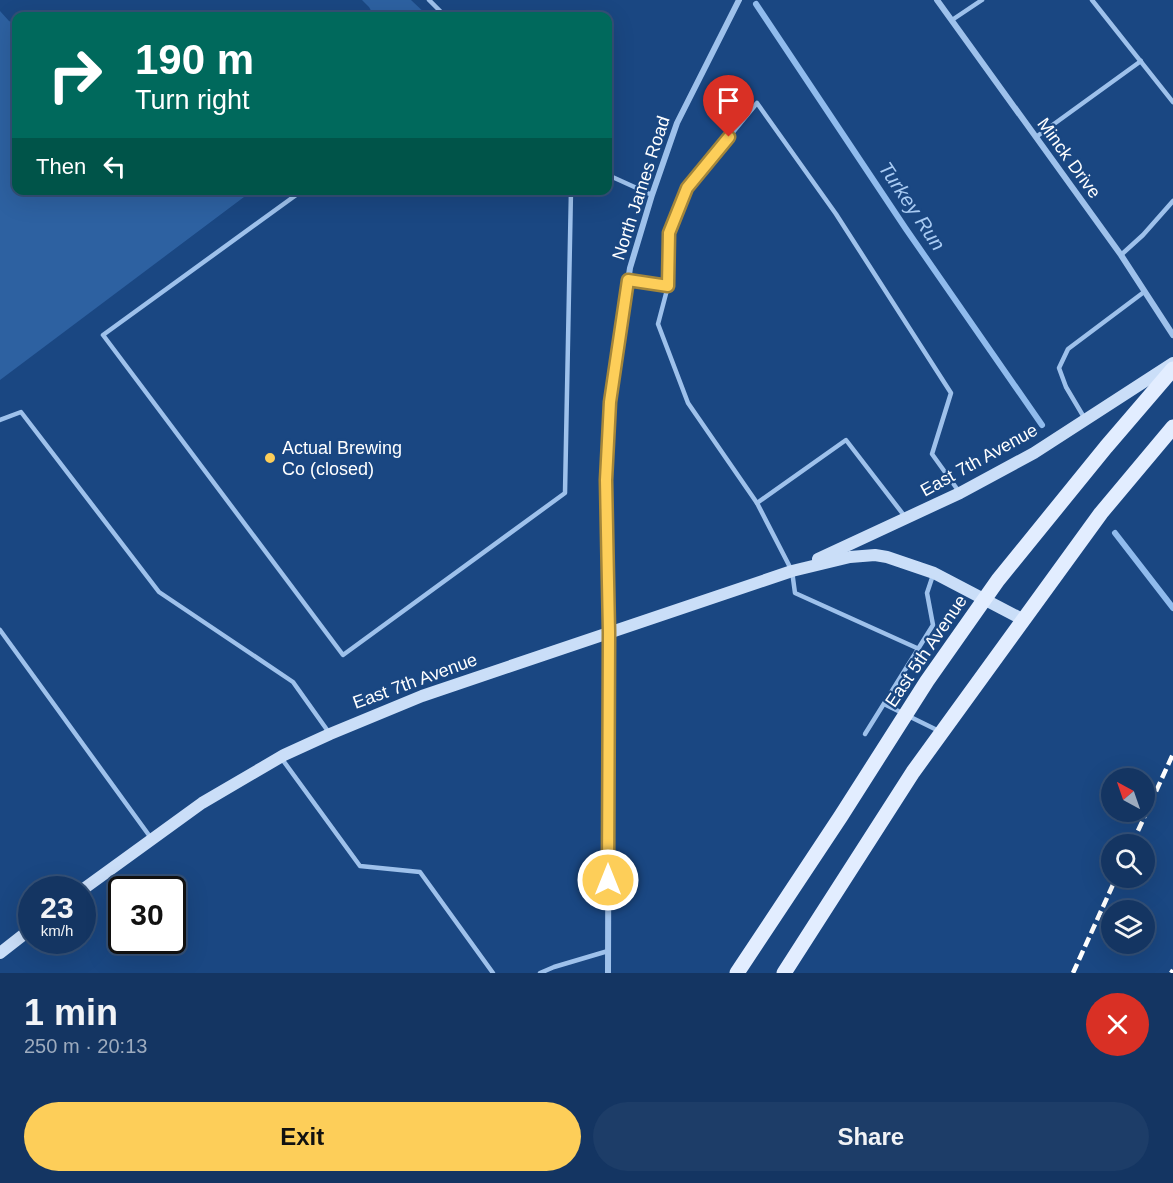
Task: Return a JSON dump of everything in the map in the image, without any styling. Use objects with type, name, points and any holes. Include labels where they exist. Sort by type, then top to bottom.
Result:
[{"type":"main road","name":"East 5th Avenue","points":[[737,973],[905,716],[984,600],[1092,463],[1173,369]]},
{"type":"main road","points":[[784,973],[913,772],[1022,619],[1101,513],[1173,427]]},
{"type":"street","name":"North James Road","points":[[608,973],[609,632],[606,480],[610,402],[630,268],[652,195],[677,123],[739,0]]},
{"type":"street","name":"Minck Drive","points":[[937,0],[1120,255],[1173,335]]},
{"type":"street","name":"East 7th Avenue","points":[[792,571],[960,494],[1034,453],[1173,363]]},
{"type":"street","name":"East 7th Avenue","points":[[96,880],[202,803],[281,757],[330,734],[412,700],[792,571],[850,557],[875,555],[898,559],[934,573],[1022,619]]},
{"type":"street","points":[[0,953],[18,939]]},
{"type":"lane","points":[[429,0],[441,12]]},
{"type":"lane","points":[[951,20],[982,0]]},
{"type":"lane","points":[[1092,0],[1173,102]]},
{"type":"lane","points":[[1036,137],[1141,61]]},
{"type":"lane","points":[[919,649],[795,593],[792,571],[757,503],[687,403],[658,324],[668,286],[669,233],[687,188],[757,103],[836,214],[951,393],[932,454],[960,494]]},
{"type":"lane","points":[[612,177],[652,195]]},
{"type":"lane","points":[[296,195],[103,334],[343,655],[565,493],[571,195]]},
{"type":"lane","points":[[1120,255],[1143,235],[1173,201]]},
{"type":"lane","points":[[628,280],[668,286]]},
{"type":"lane","points":[[1085,418],[1066,387],[1059,368],[1068,349],[1144,292]]},
{"type":"lane","points":[[0,420],[21,412],[159,592],[293,682],[330,734]]},
{"type":"lane","points":[[757,503],[846,440],[906,519]]},
{"type":"lane","points":[[866,734],[933,625],[927,593],[934,573]]},
{"type":"lane","points":[[0,630],[152,838]]},
{"type":"lane","points":[[884,704],[942,732]]},
{"type":"lane","points":[[281,757],[360,866],[420,872],[494,973]]},
{"type":"lane","points":[[540,973],[608,951]]},
{"type":"shaded area","points":[[362,0],[411,0],[424,12],[372,12]]},
{"type":"shaded area","points":[[0,11],[12,22],[12,195],[247,195],[0,380]]},
{"type":"waterway","name":"Turkey Run","points":[[756,4],[906,229],[1042,425]]},
{"type":"waterway","name":"Turkey Run","points":[[1115,533],[1173,608]]},
{"type":"railway","points":[[1137,834],[1173,754]]},
{"type":"railway","points":[[1073,973],[1111,888]]},
{"type":"place","name":"Actual Brewing Co (closed)","points":[[270,458]]},
{"type":"route","points":[[608,880],[609,632],[606,480],[610,402],[628,280],[668,286],[669,233],[687,188],[729,137]]}]
